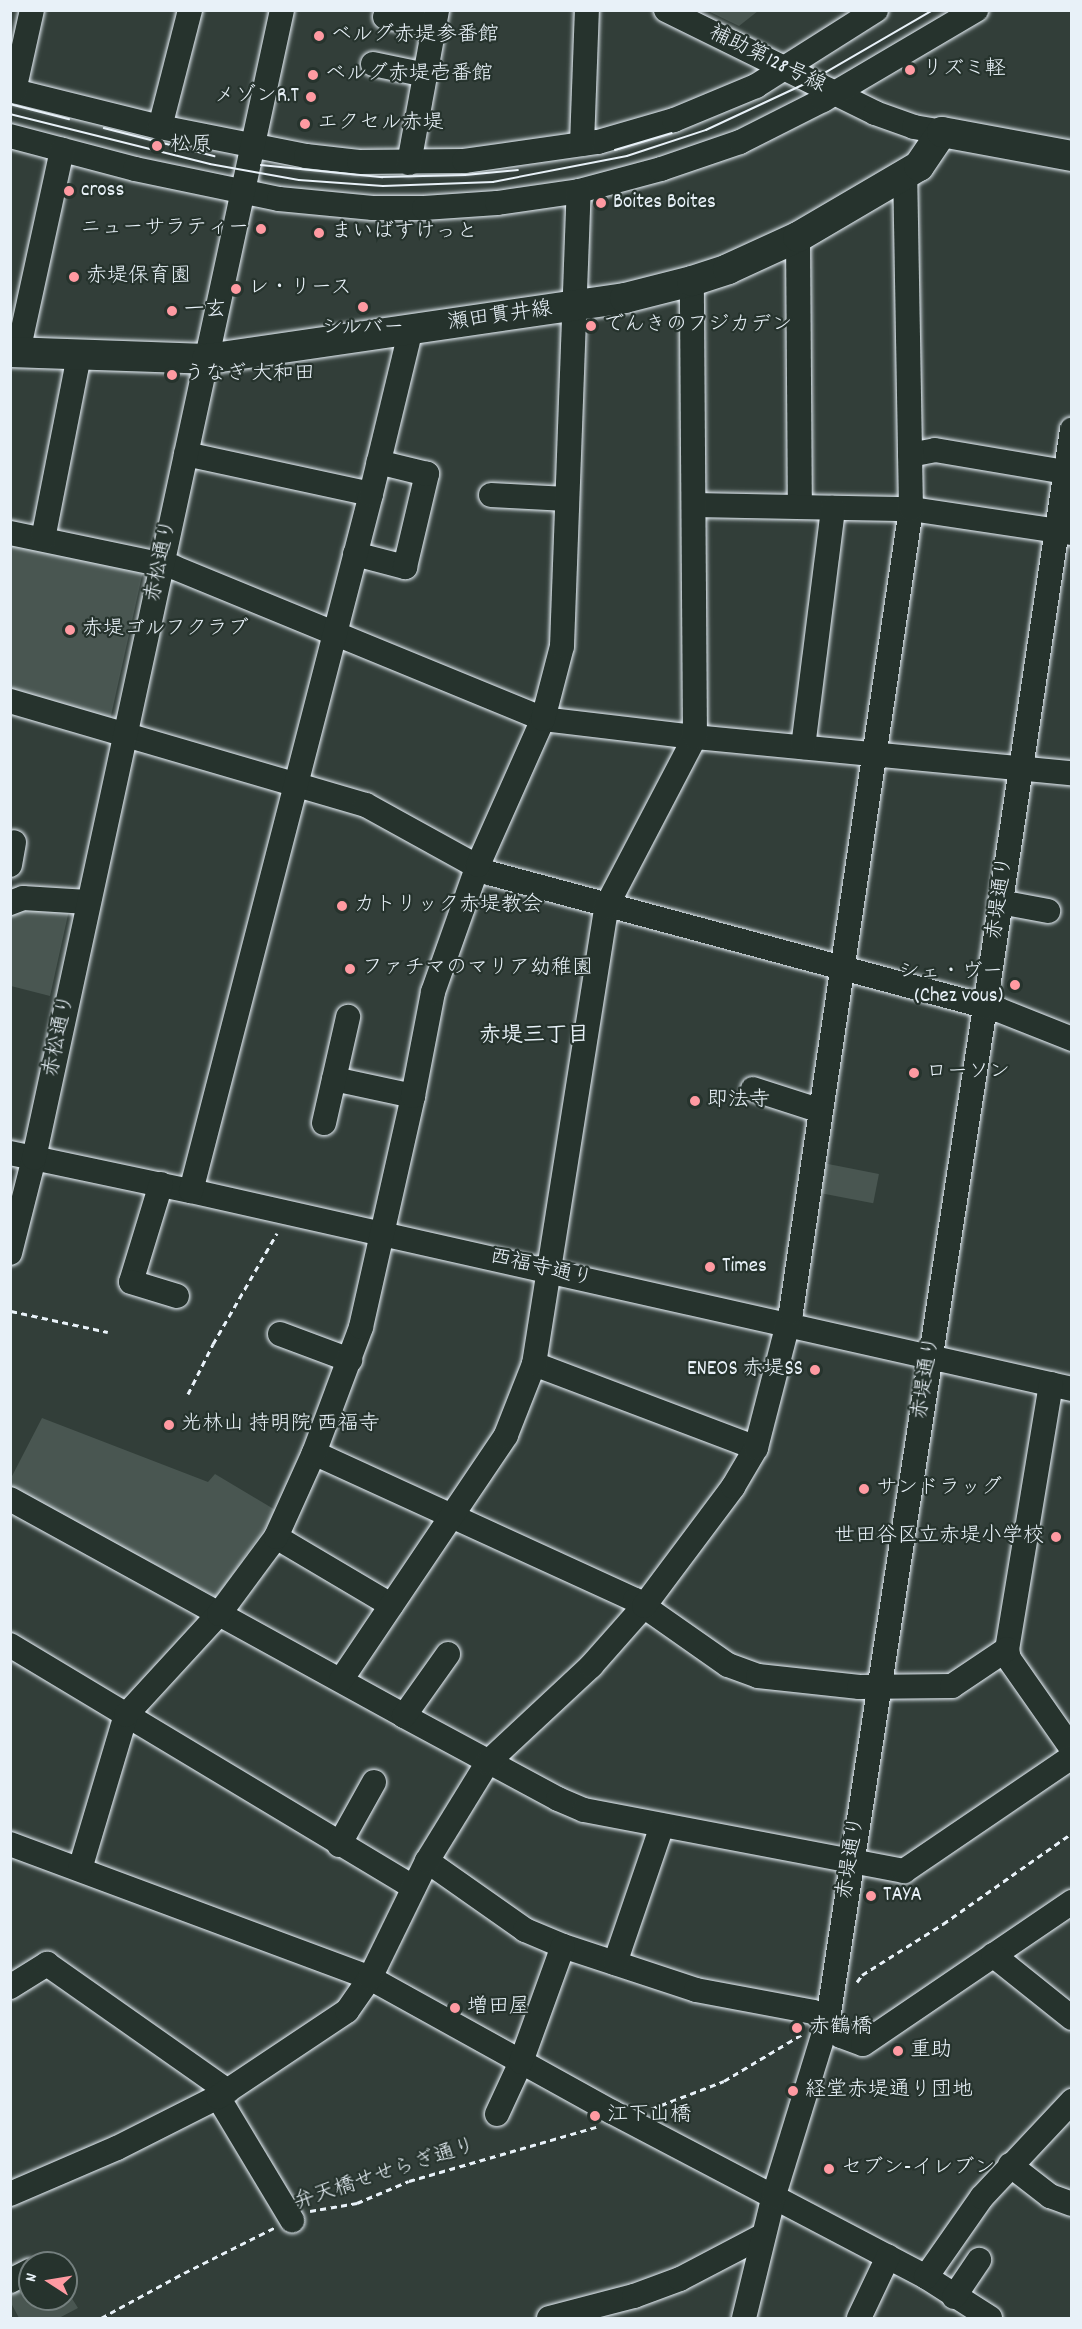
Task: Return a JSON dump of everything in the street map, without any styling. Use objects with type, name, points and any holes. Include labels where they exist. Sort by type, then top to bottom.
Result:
[{"type":"main road","points":[[942,132],[1071,156]]},
{"type":"main road","name":"瀬田貫井線","points":[[14,352],[207,359],[575,307],[692,281],[728,269],[798,237],[905,176],[918,166],[942,132]]},
{"type":"street","points":[[32,10],[12,90],[252,147],[339,161],[410,163],[493,158],[582,144],[618,137],[674,120],[756,86],[876,10]]},
{"type":"street","points":[[160,127],[190,10]]},
{"type":"street","name":"赤松通り","points":[[10,1253],[34,1158],[282,10]]},
{"type":"street","points":[[582,144],[587,10]]},
{"type":"street","name":"補助第128号線","points":[[666,10],[835,93]]},
{"type":"street","points":[[10,136],[243,194],[345,206],[424,208],[497,203],[579,191],[661,169],[740,142],[780,124],[976,10]]},
{"type":"street","points":[[385,17],[436,18],[410,163]]},
{"type":"street","points":[[374,64],[426,75]]},
{"type":"street","points":[[835,93],[892,121],[942,132]]},
{"type":"street","points":[[14,352],[62,150]]},
{"type":"street","points":[[10,2194],[117,2148],[223,2094],[347,2011],[370,1978],[427,1861],[488,1762],[591,1666],[644,1606],[733,1487],[756,1448],[788,1326],[911,509],[905,176]]},
{"type":"street","points":[[80,1869],[126,1715],[219,1614],[276,1537],[314,1453],[350,1360],[382,1234],[413,1096],[433,992],[478,865],[543,719],[562,646],[579,191]]},
{"type":"street","points":[[798,237],[800,507]]},
{"type":"street","points":[[341,1680],[506,1435],[534,1364],[606,907],[695,737],[692,281]]},
{"type":"street","points":[[191,1191],[371,494],[411,329]]},
{"type":"street","points":[[43,539],[79,355]]},
{"type":"street","name":"赤堤通り","points":[[744,2319],[762,2236],[828,2019],[1021,768],[1064,532],[1065,472],[1071,436]]},
{"type":"street","points":[[910,455],[935,450],[1065,472]]},
{"type":"street","points":[[186,454],[371,494]]},
{"type":"street","points":[[355,554],[405,567],[427,474],[378,462]]},
{"type":"street","points":[[491,495],[567,499]]},
{"type":"street","points":[[695,505],[911,509],[1064,532]]},
{"type":"street","points":[[803,747],[832,508]]},
{"type":"street","points":[[10,533],[161,563],[543,719],[695,737],[1071,773]]},
{"type":"street","points":[[10,701],[366,805],[489,873],[606,907],[985,1007],[1071,1039]]},
{"type":"street","points":[[10,903],[23,898],[88,902]]},
{"type":"street","points":[[1000,902],[1048,911]]},
{"type":"street","points":[[324,1123],[348,1017]]},
{"type":"street","points":[[334,1079],[413,1096]]},
{"type":"street","points":[[753,1089],[821,1111]]},
{"type":"street","name":"西福寺通り","points":[[10,1153],[160,1184],[1061,1386]]},
{"type":"street","points":[[160,1184],[131,1282],[177,1296]]},
{"type":"street","points":[[280,1334],[350,1360]]},
{"type":"street","points":[[534,1364],[756,1448]]},
{"type":"street","points":[[1061,1386],[1007,1649],[1009,1659],[1071,1749]]},
{"type":"street","points":[[314,1453],[644,1606],[728,1665],[758,1676],[880,1688],[952,1686],[1007,1649]]},
{"type":"street","points":[[10,1499],[488,1762],[584,1810],[904,1871],[1071,1757]]},
{"type":"street","points":[[276,1537],[391,1605]]},
{"type":"street","points":[[10,1645],[339,1845],[414,1888]]},
{"type":"street","points":[[404,1716],[448,1654]]},
{"type":"street","points":[[339,1845],[374,1782]]},
{"type":"street","points":[[615,1963],[662,1826]]},
{"type":"street","points":[[10,1844],[370,1978],[626,2119],[926,2277],[979,2316]]},
{"type":"street","points":[[427,1861],[525,1930],[563,1946],[696,1990],[813,2012],[828,2019],[841,2036],[863,2044],[1071,1902]]},
{"type":"street","points":[[497,2114],[521,2062],[563,1946]]},
{"type":"street","points":[[993,1955],[1069,2013]]},
{"type":"street","points":[[10,1987],[47,1964],[223,2094],[292,2220]]},
{"type":"street","points":[[926,2277],[982,2197],[1010,2164],[1071,2101]]},
{"type":"street","points":[[1010,2164],[1050,2196],[1068,2198]]},
{"type":"street","points":[[549,2319],[634,2296],[680,2279],[762,2236]]},
{"type":"street","points":[[859,2319],[888,2257]]},
{"type":"street","points":[[954,2297],[979,2260]]},
{"type":"path","points":[[188,1394],[213,1344],[283,1224]]},
{"type":"path","points":[[11,1311],[108,1332]]},
{"type":"path","points":[[855,1984],[862,1976],[943,1924],[1071,1833]]},
{"type":"path","name":"弁天橋せせらぎ通り","points":[[101,2319],[184,2272],[304,2212],[357,2203],[409,2181],[626,2119],[724,2081],[828,2019]]},
{"type":"shaded area","points":[[758,10],[739,26],[708,11]]},
{"type":"shaded area","name":"赤堤ゴルフクラブ","points":[[10,540],[144,567],[110,720],[11,692]]},
{"type":"shaded area","points":[[27,907],[69,910],[50,996],[11,986],[10,914]]},
{"type":"shaded area","points":[[823,1163],[879,1174],[873,1203],[817,1192]]},
{"type":"shaded area","points":[[42,1418],[208,1482],[215,1474],[277,1511],[216,1597],[11,1488],[10,1480]]},
{"type":"shaded area","points":[[18,2284],[18,2311],[72,2311],[59,2318],[19,2318],[11,2303],[10,2288]]},
{"type":"tram line","points":[[10,114],[210,164],[299,180],[383,186],[493,182],[627,156],[706,130],[811,81],[933,10]]},
{"type":"tram line","points":[[10,104],[69,119]]},
{"type":"tram line","points":[[104,128],[214,156]]},
{"type":"tram line","points":[[615,150],[672,133]]},
{"type":"tram line","points":[[261,165],[382,177],[465,175],[518,170]]},
{"type":"place","name":"ベルグ赤堤参番館","points":[[319,36]]},
{"type":"place","name":"リズミ軽","points":[[910,70]]},
{"type":"place","name":"ベルグ赤堤壱番館","points":[[313,75]]},
{"type":"place","name":"メゾンR.T","points":[[311,97]]},
{"type":"place","name":"エクセル赤堤","points":[[305,124]]},
{"type":"place","name":"松原","points":[[157,146]]},
{"type":"place","name":"cross","points":[[69,191]]},
{"type":"place","name":"Boites Boites","points":[[601,203]]},
{"type":"place","name":"ニューサラティー","points":[[261,229]]},
{"type":"place","name":"まいばすけっと","points":[[319,233]]},
{"type":"place","name":"赤堤保育園","points":[[74,277]]},
{"type":"place","name":"レ・リース","points":[[236,289]]},
{"type":"place","name":"シルバー","points":[[363,307]]},
{"type":"place","name":"一玄","points":[[172,311]]},
{"type":"place","name":"でんきのフジカデン","points":[[591,326]]},
{"type":"place","name":"うなぎ 大和田","points":[[172,375]]},
{"type":"place","name":"赤堤ゴルフクラブ","points":[[70,630]]},
{"type":"place","name":"カトリック赤堤教会","points":[[342,906]]},
{"type":"place","name":"ファチマのマリア幼稚園","points":[[350,969]]},
{"type":"place","name":"シェ・ヴー (Chez vous)","points":[[1015,985]]},
{"type":"place","name":"ローソン","points":[[914,1073]]},
{"type":"place","name":"即法寺","points":[[695,1101]]},
{"type":"place","name":"Times","points":[[710,1267]]},
{"type":"place","name":"ENEOS 赤堤SS","points":[[815,1370]]},
{"type":"place","name":"光林山 持明院 西福寺","points":[[169,1425]]},
{"type":"place","name":"サンドラッグ","points":[[864,1489]]},
{"type":"place","name":"世田谷区立赤堤小学校","points":[[1056,1537]]},
{"type":"place","name":"TAYA","points":[[871,1896]]},
{"type":"place","name":"増田屋","points":[[455,2008]]},
{"type":"place","name":"赤鶴橋","points":[[797,2028]]},
{"type":"place","name":"重助","points":[[898,2051]]},
{"type":"place","name":"経堂赤堤通り団地","points":[[793,2091]]},
{"type":"place","name":"江下山橋","points":[[595,2116]]},
{"type":"place","name":"セブン-イレブン","points":[[829,2169]]},
{"type":"district","name":"赤堤三丁目","points":[[534,1037]]}]
